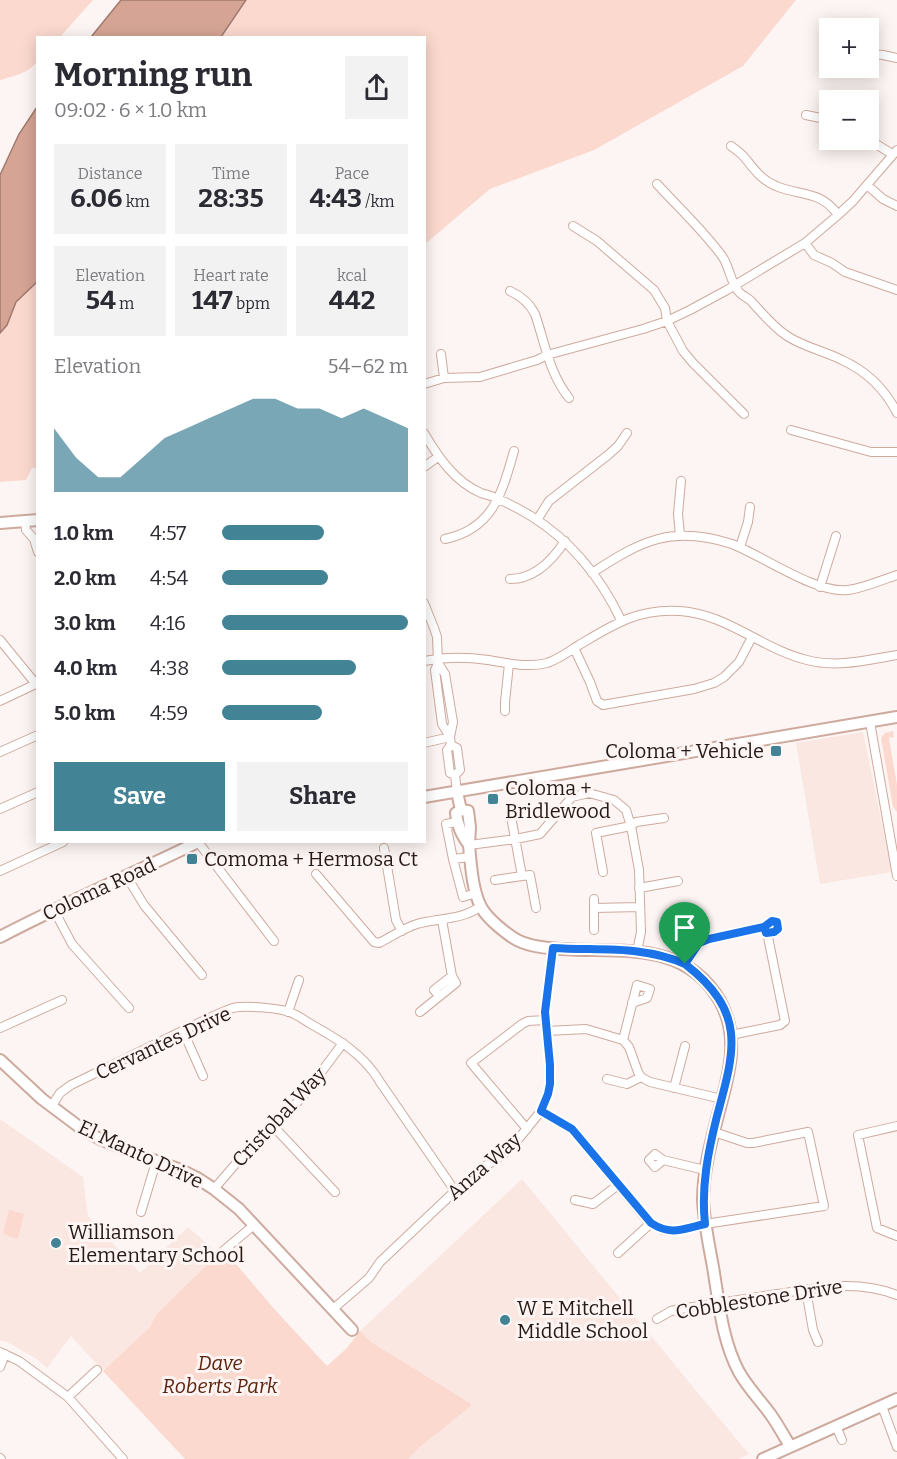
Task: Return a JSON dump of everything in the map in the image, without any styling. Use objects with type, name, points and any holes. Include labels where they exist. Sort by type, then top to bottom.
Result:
[{"type":"street","points":[[879,55],[897,58]]},
{"type":"street","points":[[806,115],[819,118]]},
{"type":"street","points":[[426,383],[444,378],[480,377],[547,355],[644,329],[690,310],[805,243],[838,215],[895,152],[879,144]]},
{"type":"street","points":[[731,146],[744,156],[764,180],[778,187],[821,200],[838,215]]},
{"type":"street","points":[[657,184],[715,246],[725,260],[730,276],[740,293],[767,321],[789,338],[841,359],[865,373],[881,388],[897,411]]},
{"type":"street","points":[[867,185],[883,199],[897,206]]},
{"type":"street","points":[[573,226],[597,241],[654,290],[665,308],[667,321],[683,351],[744,414]]},
{"type":"street","points":[[805,243],[814,255],[845,272],[897,290]]},
{"type":"street","points":[[510,291],[523,298],[532,307],[555,378],[569,398]]},
{"type":"street","points":[[441,354],[444,378]]},
{"type":"street","points":[[791,430],[872,452],[897,453]]},
{"type":"street","points":[[537,520],[549,501],[608,455],[627,433]]},
{"type":"street","points":[[426,436],[438,456],[462,481],[481,493],[498,498],[537,520],[565,542],[592,573],[621,620]]},
{"type":"street","points":[[445,539],[475,528],[488,516],[498,498],[514,451]]},
{"type":"street","points":[[426,465],[438,456]]},
{"type":"street","points":[[680,536],[678,514],[681,481]]},
{"type":"street","points":[[740,547],[750,507]]},
{"type":"street","points":[[0,523],[36,520]]},
{"type":"street","points":[[25,521],[26,530],[34,539],[36,546]]},
{"type":"street","points":[[592,573],[633,548],[658,539],[680,536],[706,537],[740,547],[820,587],[849,590],[897,575]]},
{"type":"street","points":[[820,587],[836,536]]},
{"type":"street","points":[[510,579],[535,573],[552,559],[565,542]]},
{"type":"street","points":[[426,608],[437,637],[438,661],[435,670],[442,724],[451,741]]},
{"type":"street","points":[[426,661],[473,658],[509,664],[545,663],[560,658],[621,620],[647,613],[680,611],[722,621],[790,655],[819,663],[844,663],[897,655]]},
{"type":"street","points":[[574,648],[597,701],[603,705],[694,689],[714,683],[724,677],[739,662],[752,637]]},
{"type":"street","points":[[0,640],[36,682]]},
{"type":"street","points":[[505,711],[509,664]]},
{"type":"street","points":[[0,701],[36,683]]},
{"type":"street","points":[[426,797],[897,717]]},
{"type":"street","points":[[870,722],[897,876]]},
{"type":"street","points":[[0,752],[36,736]]},
{"type":"street","points":[[426,743],[451,741]]},
{"type":"street","points":[[451,741],[447,750],[450,772],[455,775],[461,810]]},
{"type":"street","points":[[0,809],[36,793]]},
{"type":"street","points":[[469,845],[540,834],[572,797],[589,794],[614,800],[626,810],[639,870],[641,932],[637,951]]},
{"type":"street","points":[[469,845],[457,822],[456,813],[461,810],[468,811],[470,856],[476,893],[481,906],[494,923],[517,940],[553,948],[658,954],[685,964],[716,995],[727,1018],[732,1053],[705,1170],[703,1199],[705,1224],[730,1353],[740,1374],[771,1415],[790,1446]]},
{"type":"street","points":[[510,811],[522,876]]},
{"type":"street","points":[[603,872],[596,833],[631,826],[636,822],[664,818]]},
{"type":"street","points":[[457,822],[446,824],[463,897],[476,893]]},
{"type":"street","points":[[0,871],[61,843]]},
{"type":"street","name":"Coloma Road","points":[[0,938],[196,843]]},
{"type":"street","points":[[199,843],[274,941]]},
{"type":"street","points":[[384,848],[396,920],[402,931]]},
{"type":"street","points":[[453,859],[470,856]]},
{"type":"street","points":[[316,874],[374,942],[379,944],[417,924],[475,911],[481,906]]},
{"type":"street","points":[[495,880],[530,875],[536,908]]},
{"type":"street","points":[[127,877],[144,905],[202,975]]},
{"type":"street","points":[[639,888],[678,881]]},
{"type":"street","points":[[594,930],[594,903],[640,907]]},
{"type":"street","points":[[54,910],[72,944],[129,1008]]},
{"type":"street","points":[[420,1012],[456,982],[452,975],[442,920]]},
{"type":"street","points":[[685,964],[699,943],[709,939],[765,930],[785,1021],[780,1025],[731,1035]]},
{"type":"street","name":"Anza Way","points":[[333,1310],[369,1278],[380,1262],[455,1191],[479,1170],[503,1155],[541,1111],[550,1084],[545,1020],[553,948]]},
{"type":"street","points":[[288,1012],[298,980]]},
{"type":"street","points":[[0,1028],[62,1000]]},
{"type":"street","points":[[623,1040],[632,1004]]},
{"type":"street","name":"Cervantes Drive","points":[[51,1107],[60,1093],[71,1085],[233,1008],[245,1007],[288,1012],[343,1043],[366,1063],[455,1191]]},
{"type":"street","points":[[527,1129],[471,1063],[522,1024],[528,1021],[545,1020]]},
{"type":"street","points":[[546,1031],[586,1029],[618,1037],[629,1047],[641,1077],[650,1082],[722,1099]]},
{"type":"street","points":[[183,1031],[203,1076]]},
{"type":"street","name":"Cristobal Way","points":[[214,1189],[239,1160],[304,1095],[343,1043]]},
{"type":"street","points":[[675,1088],[685,1046]]},
{"type":"street","name":"El Manto Drive","points":[[2,1066],[51,1107],[100,1139],[180,1170],[214,1189],[239,1209],[352,1330]]},
{"type":"street","points":[[607,1079],[627,1084],[641,1077]]},
{"type":"street","points":[[541,1111],[572,1129],[651,1223],[663,1230],[672,1231],[824,1206],[808,1132],[753,1143],[714,1132]]},
{"type":"street","points":[[897,1126],[858,1135],[877,1228],[897,1236]]},
{"type":"street","points":[[274,1127],[335,1192]]},
{"type":"street","points":[[663,1160],[705,1170]]},
{"type":"street","points":[[141,1212],[156,1162]]},
{"type":"street","points":[[575,1200],[593,1204],[618,1185]]},
{"type":"street","points":[[618,1253],[651,1223]]},
{"type":"street","points":[[223,1251],[254,1225]]},
{"type":"street","name":"Cobblestone Drive","points":[[657,1319],[670,1311],[719,1302],[847,1285],[876,1288],[897,1295]]},
{"type":"street","points":[[806,1290],[813,1330],[818,1342]]},
{"type":"street","points":[[0,1367],[2,1353],[19,1361],[68,1397],[123,1459]]},
{"type":"street","points":[[68,1397],[97,1370]]},
{"type":"street","points":[[763,1459],[897,1399]]},
{"type":"street","points":[[882,1406],[897,1447]]},
{"type":"street","points":[[836,1426],[842,1440]]},
{"type":"shaded area","points":[[121,0],[246,0],[222,36],[92,36]]},
{"type":"shaded area","points":[[36,108],[36,283],[16,302],[7,325],[0,333],[0,175],[19,134]]},
{"type":"shaded area","points":[[863,732],[892,872],[820,884],[796,743]]},
{"type":"shaded area","name":"Williamson Elementary School","points":[[0,1119],[83,1177],[88,1216],[140,1273],[188,1227],[226,1260],[156,1315],[150,1327],[103,1371],[71,1336],[47,1368],[37,1359],[0,1340]]},
{"type":"shaded area","name":"W E Mitchell Middle School","points":[[522,1179],[749,1454],[739,1459],[408,1459],[471,1406],[470,1403],[371,1342],[360,1331]]},
{"type":"green space","points":[[0,0],[93,0],[61,36],[36,36],[36,63],[33,66],[20,74],[0,80]]},
{"type":"green space","points":[[246,0],[796,0],[743,66],[594,150],[490,189],[426,243],[426,36],[222,36]]},
{"type":"green space","points":[[36,283],[36,468],[32,468],[26,480],[0,482],[0,333],[7,325],[16,302]]},
{"type":"green space","points":[[893,731],[894,737],[889,738],[897,785],[897,812],[893,807],[881,738],[885,733]]},
{"type":"green space","points":[[9,1210],[24,1214],[18,1239],[3,1234]]},
{"type":"green space","name":"Dave Roberts Park","points":[[230,1257],[327,1366],[347,1348],[360,1331],[371,1342],[470,1403],[471,1406],[408,1459],[185,1459],[103,1371],[150,1327],[156,1315],[212,1260],[218,1266]]},
{"type":"place","name":"Coloma + Vehicle","points":[[776,751]]},
{"type":"place","name":"Coloma + Bridlewood","points":[[493,799]]},
{"type":"place","name":"Comoma + Hermosa Ct","points":[[192,859]]},
{"type":"place","name":"Williamson Elementary School","points":[[56,1243]]},
{"type":"place","name":"W E Mitchell Middle School","points":[[505,1320]]},
{"type":"route","points":[[685,964],[699,943],[709,939],[764,927],[766,933],[774,932],[778,929],[778,924],[772,921],[764,927],[699,943],[685,964],[646,952],[553,948],[545,1012],[550,1084],[541,1111],[572,1129],[647,1220],[663,1230],[672,1231],[705,1224],[703,1199],[705,1170],[732,1053],[730,1026],[720,1001],[706,982],[685,964]]}]
